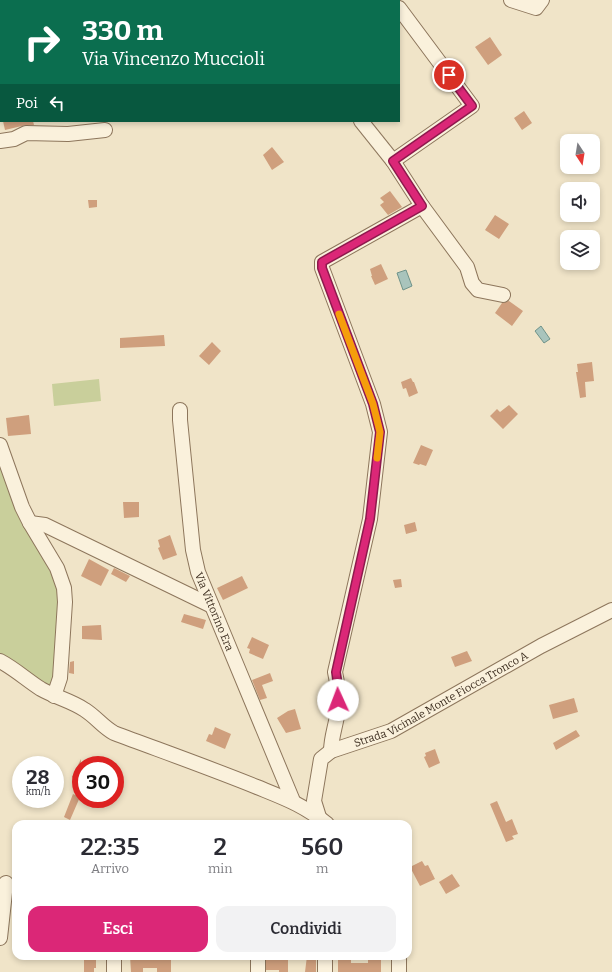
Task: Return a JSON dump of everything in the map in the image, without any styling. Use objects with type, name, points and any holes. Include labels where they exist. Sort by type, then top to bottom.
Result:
[{"type":"street","points":[[511,0],[536,8],[542,0]]},
{"type":"street","points":[[393,161],[472,106],[400,9]]},
{"type":"street","points":[[362,122],[393,161],[422,206],[467,267],[472,283],[478,290],[503,295]]},
{"type":"street","points":[[0,142],[14,139],[26,133],[68,134],[105,130]]},
{"type":"street","points":[[323,820],[314,801],[321,759],[331,751],[331,743],[338,714],[338,686],[336,672],[370,519],[380,432],[373,404],[334,303],[322,268],[322,262],[422,206]]},
{"type":"street","name":"Via Vittorino Era","points":[[180,410],[193,550],[198,572],[293,801]]},
{"type":"street","points":[[0,445],[22,507],[57,568],[64,588],[65,602],[60,678],[54,696]]},
{"type":"street","points":[[30,523],[45,525],[212,606]]},
{"type":"street","name":"Strada Vicinale Monte Fiocca Tronco A","points":[[331,751],[391,731],[541,646],[612,610]]},
{"type":"street","points":[[0,661],[54,696],[85,710],[95,717],[105,728],[114,733],[236,778],[293,801],[322,820]]},
{"type":"street","points":[[0,938],[7,883]]},
{"type":"street","points":[[114,960],[114,972]]},
{"type":"street","points":[[258,960],[258,972]]},
{"type":"street","points":[[325,960],[325,972]]},
{"type":"street","points":[[399,960],[399,972]]},
{"type":"green space","points":[[99,379],[101,401],[54,406],[52,384]]},
{"type":"green space","points":[[0,459],[23,519],[60,591],[59,674],[46,689],[0,662]]},
{"type":"water","points":[[406,270],[412,286],[403,290],[397,273]]},
{"type":"water","points":[[541,326],[550,339],[544,343],[535,331]]},
{"type":"building","points":[[490,37],[502,55],[488,65],[475,47]]},
{"type":"building","points":[[524,111],[532,123],[522,130],[514,118]]},
{"type":"building","points":[[3,122],[33,122],[34,125],[26,125],[5,130]]},
{"type":"building","points":[[272,147],[284,162],[272,170],[263,155]]},
{"type":"building","points":[[390,191],[402,207],[388,215],[380,205],[384,202],[380,198]]},
{"type":"building","points":[[88,200],[97,200],[97,207],[89,208]]},
{"type":"building","points":[[495,215],[509,224],[499,239],[485,230]]},
{"type":"building","points":[[381,264],[388,279],[375,285],[370,269]]},
{"type":"building","points":[[509,301],[523,311],[512,326],[495,313],[502,303]]},
{"type":"building","points":[[164,335],[165,346],[120,348],[120,338]]},
{"type":"building","points":[[212,342],[221,351],[209,365],[199,356]]},
{"type":"building","points":[[592,362],[594,381],[585,382],[586,397],[580,398],[576,372],[578,372],[577,364]]},
{"type":"building","points":[[411,378],[418,393],[409,397],[406,388],[403,389],[401,382]]},
{"type":"building","points":[[509,405],[518,414],[503,429],[490,416],[497,409],[500,412]]},
{"type":"building","points":[[29,415],[31,434],[8,436],[6,418]]},
{"type":"building","points":[[421,445],[433,450],[426,466],[413,463]]},
{"type":"building","points":[[123,502],[139,502],[139,517],[124,518]]},
{"type":"building","points":[[415,522],[417,531],[406,534],[404,525]]},
{"type":"building","points":[[170,535],[177,555],[163,560],[158,548],[160,547],[158,540]]},
{"type":"building","points":[[89,559],[109,570],[101,586],[81,576]]},
{"type":"building","points":[[114,568],[130,576],[126,582],[111,574]]},
{"type":"building","points":[[242,576],[248,588],[223,600],[217,588]]},
{"type":"building","points":[[401,579],[402,587],[395,588],[393,580]]},
{"type":"building","points":[[184,614],[206,620],[203,629],[181,622]]},
{"type":"building","points":[[101,625],[102,640],[82,639],[82,626]]},
{"type":"building","points":[[252,637],[269,645],[263,659],[249,653],[250,649],[247,648]]},
{"type":"building","points":[[467,651],[472,661],[455,667],[451,657]]},
{"type":"building","points":[[74,661],[74,674],[69,673],[70,662]]},
{"type":"building","points":[[270,673],[273,681],[262,685],[267,698],[260,700],[252,680]]},
{"type":"building","points":[[574,698],[578,712],[553,719],[549,705]]},
{"type":"building","points":[[295,709],[301,729],[286,733],[277,718],[288,711]]},
{"type":"building","points":[[215,727],[231,734],[225,749],[206,741],[209,734],[212,735]]},
{"type":"building","points":[[576,730],[580,736],[556,750],[553,743]]},
{"type":"building","points":[[435,749],[440,763],[429,768],[424,757],[426,756],[425,753]]},
{"type":"building","points":[[72,797],[72,808],[75,808],[70,820],[64,817]]},
{"type":"building","points":[[497,801],[506,822],[512,819],[518,834],[512,836],[514,839],[506,842],[490,804]]},
{"type":"building","points":[[422,861],[425,866],[428,865],[435,879],[420,886],[412,871],[412,866]]},
{"type":"building","points":[[452,874],[460,886],[446,894],[439,882]]},
{"type":"building","points":[[84,960],[96,960],[96,968],[94,968],[94,972],[84,972]]},
{"type":"building","points":[[130,960],[171,960],[171,972],[157,972],[157,968],[143,968],[143,972],[131,972]]},
{"type":"building","points":[[266,960],[288,960],[288,972],[266,970]]},
{"type":"building","points":[[306,960],[316,960],[316,972],[305,972]]},
{"type":"building","points":[[338,960],[351,960],[351,963],[368,963],[368,960],[381,960],[381,972],[338,972]]},
{"type":"slow traffic","points":[[339,314],[373,404],[380,432],[377,458]]},
{"type":"route","points":[[338,700],[336,672],[370,519],[380,432],[373,404],[334,303],[322,268],[322,262],[422,206],[393,161],[472,106],[449,75]]}]
